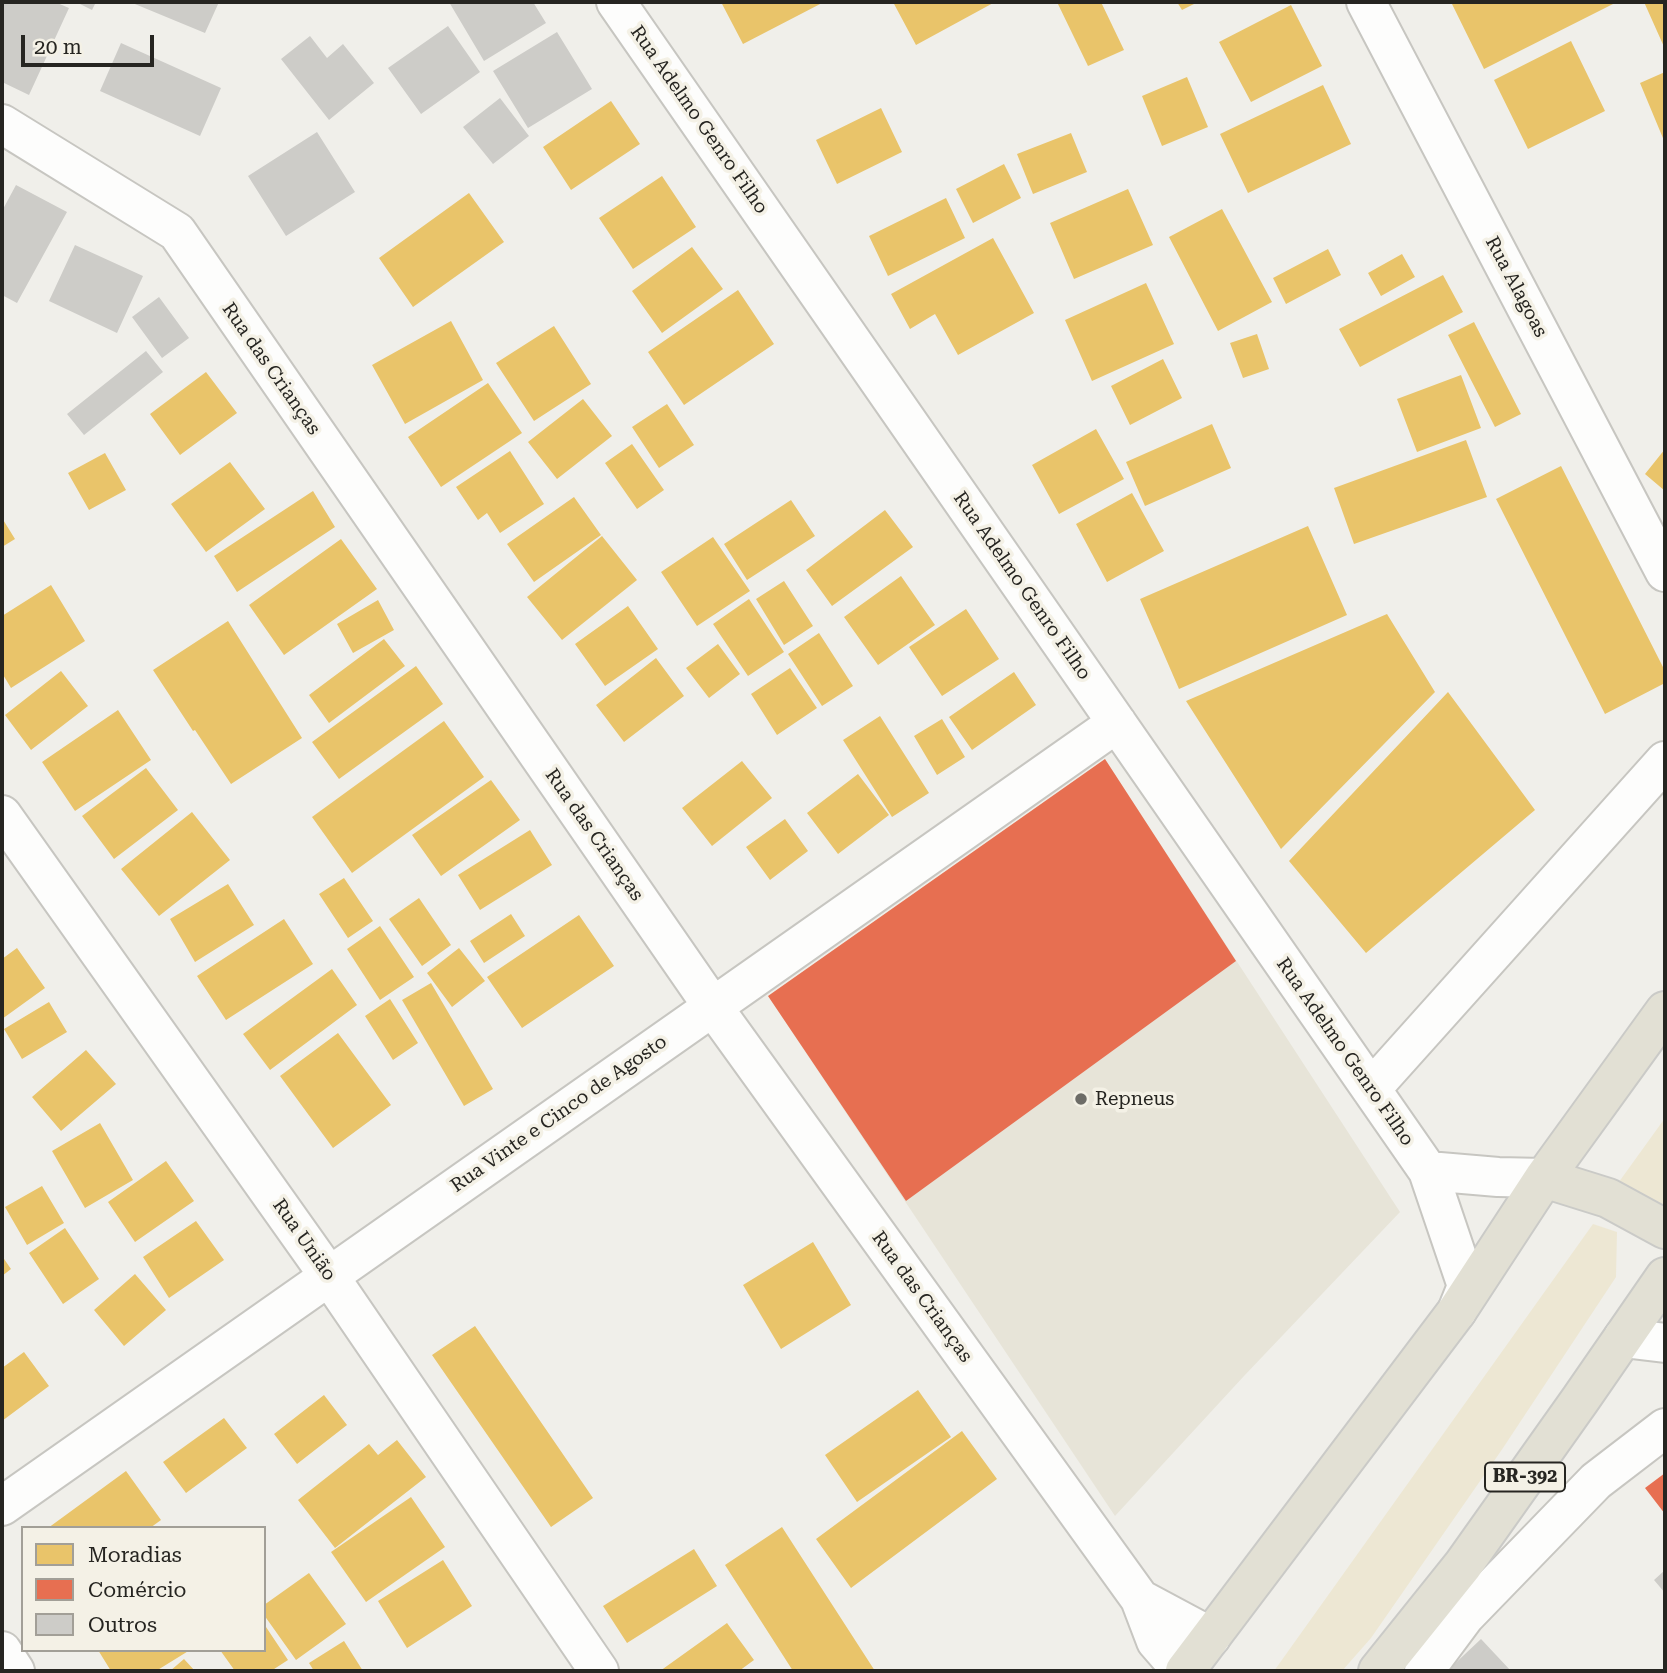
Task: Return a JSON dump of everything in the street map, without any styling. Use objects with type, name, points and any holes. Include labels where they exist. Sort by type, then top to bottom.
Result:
[{"type":"highway","points":[[1184,1671],[1457,1311],[1544,1178],[1665,1011]]},
{"type":"highway","points":[[1544,1178],[1608,1198],[1665,1229]]},
{"type":"highway","name":"BR-392","points":[[1378,1671],[1463,1565],[1665,1278]]},
{"type":"street","name":"Rua Adelmo Genro Filho","points":[[616,2],[1428,1171],[1467,1286],[1457,1311]]},
{"type":"street","name":"Rua Alagoas","points":[[1366,2],[1665,572]]},
{"type":"street","name":"Rua das Crianças","points":[[2,124],[177,232],[713,1007],[1140,1599],[1156,1641],[1184,1671]]},
{"type":"street","name":"Rua Vinte e Cinco de Agosto","points":[[2,1506],[1116,723]]},
{"type":"street","points":[[1371,1089],[1665,761]]},
{"type":"street","name":"Rua União","points":[[2,815],[329,1276],[599,1671]]},
{"type":"street","points":[[1428,1171],[1544,1178]]},
{"type":"street","points":[[1623,1338],[1665,1343]]},
{"type":"street","points":[[1424,1671],[1465,1616],[1596,1481],[1665,1429]]},
{"type":"street","name":"Rua das Crianças","points":[[1140,1599],[1211,1637]]},
{"type":"street","points":[[2,1651],[15,1671]]},
{"type":"shaded area","name":"Repneus","points":[[1105,759],[1400,1212],[1115,1516],[768,996]]},
{"type":"shaded area","points":[[1665,1118],[1665,1213],[1616,1186]]},
{"type":"shaded area","points":[[1593,1224],[1617,1232],[1616,1277],[1503,1448],[1371,1638],[1342,1671],[1274,1671]]},
{"type":"building: Moradias","points":[[721,2],[824,2],[743,44]]},
{"type":"building: Moradias","points":[[893,2],[995,2],[916,45]]},
{"type":"building: Moradias","points":[[1057,2],[1101,2],[1124,50],[1088,66]]},
{"type":"building: Moradias","points":[[1177,2],[1198,2],[1182,10]]},
{"type":"building: Moradias","points":[[1451,2],[1617,2],[1484,69]]},
{"type":"building: Moradias","points":[[1644,2],[1665,2],[1665,49]]},
{"type":"building: Moradias","points":[[1291,5],[1322,66],[1251,102],[1219,42]]},
{"type":"building: Moradias","points":[[1571,41],[1605,111],[1528,149],[1494,80]]},
{"type":"building: Moradias","points":[[1665,72],[1665,143],[1640,83]]},
{"type":"building: Moradias","points":[[1187,77],[1208,127],[1162,146],[1142,96]]},
{"type":"building: Moradias","points":[[1323,85],[1351,144],[1248,193],[1220,134]]},
{"type":"building: Moradias","points":[[611,101],[640,144],[571,190],[543,147]]},
{"type":"building: Moradias","points":[[881,108],[902,152],[837,184],[816,140]]},
{"type":"building: Moradias","points":[[1071,133],[1087,172],[1033,194],[1017,154]]},
{"type":"building: Moradias","points":[[1004,164],[1021,198],[973,223],[956,189]]},
{"type":"building: Moradias","points":[[662,176],[696,227],[633,269],[599,218]]},
{"type":"building: Moradias","points":[[1128,189],[1153,245],[1074,279],[1050,223]]},
{"type":"building: Moradias","points":[[469,193],[504,242],[413,307],[379,258]]},
{"type":"building: Moradias","points":[[946,198],[965,238],[888,276],[869,236]]},
{"type":"building: Moradias","points":[[1222,209],[1272,302],[1218,331],[1169,237]]},
{"type":"building: Moradias","points":[[993,238],[1034,313],[958,355],[935,314],[910,329],[891,294]]},
{"type":"building: Moradias","points":[[692,247],[723,289],[662,333],[632,291]]},
{"type":"building: Moradias","points":[[1328,249],[1341,275],[1286,304],[1273,278]]},
{"type":"building: Moradias","points":[[1402,254],[1415,277],[1381,296],[1368,273]]},
{"type":"building: Moradias","points":[[1443,275],[1463,312],[1360,367],[1339,329]]},
{"type":"building: Moradias","points":[[1146,283],[1174,344],[1092,381],[1065,320]]},
{"type":"building: Moradias","points":[[738,290],[774,344],[684,405],[648,352]]},
{"type":"building: Moradias","points":[[451,321],[483,380],[405,424],[372,365]]},
{"type":"building: Moradias","points":[[1474,322],[1521,414],[1495,427],[1448,335]]},
{"type":"building: Moradias","points":[[554,326],[591,384],[534,421],[496,363]]},
{"type":"building: Moradias","points":[[1257,334],[1269,369],[1243,378],[1230,343]]},
{"type":"building: Moradias","points":[[1163,359],[1182,398],[1130,425],[1111,386]]},
{"type":"building: Moradias","points":[[206,372],[237,413],[180,455],[150,414]]},
{"type":"building: Moradias","points":[[1461,375],[1481,428],[1417,452],[1397,399]]},
{"type":"building: Moradias","points":[[488,383],[522,433],[441,487],[408,437]]},
{"type":"building: Moradias","points":[[583,399],[612,436],[557,479],[528,442]]},
{"type":"building: Moradias","points":[[667,404],[694,445],[659,468],[632,427]]},
{"type":"building: Moradias","points":[[1212,424],[1231,468],[1145,506],[1126,462]]},
{"type":"building: Moradias","points":[[1096,429],[1124,479],[1059,514],[1032,465]]},
{"type":"building: Moradias","points":[[1466,440],[1487,497],[1354,544],[1334,488]]},
{"type":"building: Moradias","points":[[632,444],[664,490],[637,509],[605,463]]},
{"type":"building: Moradias","points":[[1665,449],[1665,491],[1645,474]]},
{"type":"building: Moradias","points":[[510,451],[544,504],[500,533],[487,513],[478,520],[456,487]]},
{"type":"building: Moradias","points":[[105,453],[126,490],[89,510],[68,473]]},
{"type":"building: Moradias","points":[[230,462],[265,509],[206,552],[171,504]]},
{"type":"building: Moradias","points":[[1561,466],[1665,671],[1665,683],[1605,714],[1496,499]]},
{"type":"building: Moradias","points":[[313,491],[335,527],[237,592],[214,556]]},
{"type":"building: Moradias","points":[[1132,493],[1164,551],[1107,582],[1076,524]]},
{"type":"building: Moradias","points":[[574,497],[601,535],[534,582],[507,544]]},
{"type":"building: Moradias","points":[[791,500],[815,536],[747,580],[724,544]]},
{"type":"building: Moradias","points":[[885,510],[913,547],[832,606],[806,570]]},
{"type":"building: Moradias","points":[[2,518],[15,539],[2,547]]},
{"type":"building: Moradias","points":[[1308,526],[1347,615],[1179,689],[1140,599]]},
{"type":"building: Moradias","points":[[602,536],[637,580],[562,640],[527,597]]},
{"type":"building: Moradias","points":[[713,537],[750,591],[697,626],[661,572]]},
{"type":"building: Moradias","points":[[341,539],[377,589],[284,655],[249,605]]},
{"type":"building: Moradias","points":[[901,576],[935,625],[878,665],[844,617]]},
{"type":"building: Moradias","points":[[784,581],[813,626],[784,645],[756,599]]},
{"type":"building: Moradias","points":[[51,585],[85,641],[11,688],[2,673],[2,616]]},
{"type":"building: Moradias","points":[[749,599],[784,652],[748,676],[713,624]]},
{"type":"building: Moradias","points":[[378,600],[394,630],[353,653],[337,624]]},
{"type":"building: Moradias","points":[[628,606],[658,649],[605,686],[575,644]]},
{"type":"building: Moradias","points":[[966,609],[999,659],[942,696],[909,647]]},
{"type":"building: Moradias","points":[[1387,614],[1435,692],[1281,849],[1186,701]]},
{"type":"building: Moradias","points":[[228,621],[302,738],[231,784],[153,670]]},
{"type":"building: Moradias","points":[[819,633],[853,686],[822,706],[788,654]]},
{"type":"building: Moradias","points":[[384,639],[405,666],[329,723],[309,695]]},
{"type":"building: Moradias","points":[[718,644],[740,674],[709,698],[686,668]]},
{"type":"building: Moradias","points":[[656,658],[684,696],[624,742],[596,705]]},
{"type":"building: Moradias","points":[[416,666],[443,704],[339,779],[312,742]]},
{"type":"building: Moradias","points":[[790,668],[817,708],[777,735],[751,694]]},
{"type":"building: Moradias","points":[[61,671],[88,706],[31,750],[5,715]]},
{"type":"building: Moradias","points":[[1014,672],[1036,705],[972,750],[949,717]]},
{"type":"building: Moradias","points":[[1448,692],[1535,810],[1366,953],[1289,861]]},
{"type":"building: Moradias","points":[[118,710],[151,760],[75,811],[42,762]]},
{"type":"building: Moradias","points":[[880,716],[929,793],[892,817],[843,740]]},
{"type":"building: Moradias","points":[[942,719],[965,757],[937,775],[914,736]]},
{"type":"building: Moradias","points":[[444,721],[484,777],[352,873],[312,817]]},
{"type":"building: Moradias","points":[[742,761],[772,798],[712,846],[682,808]]},
{"type":"building: Moradias","points":[[146,768],[178,810],[114,859],[82,816]]},
{"type":"building: Moradias","points":[[858,774],[889,815],[838,854],[807,813]]},
{"type":"building: Moradias","points":[[491,780],[520,820],[441,876],[412,835]]},
{"type":"building: Moradias","points":[[192,812],[230,860],[159,916],[121,869]]},
{"type":"building: Moradias","points":[[785,819],[808,851],[770,880],[746,847]]},
{"type":"building: Moradias","points":[[530,830],[552,865],[480,910],[458,875]]},
{"type":"building: Moradias","points":[[344,878],[373,921],[348,938],[319,894]]},
{"type":"building: Moradias","points":[[228,884],[254,925],[195,962],[170,919]]},
{"type":"building: Moradias","points":[[419,898],[451,945],[422,966],[389,919]]},
{"type":"building: Moradias","points":[[511,914],[525,936],[484,963],[470,941]]},
{"type":"building: Moradias","points":[[579,915],[614,966],[522,1028],[487,977]]},
{"type":"building: Moradias","points":[[284,919],[313,964],[226,1020],[197,976]]},
{"type":"building: Moradias","points":[[380,926],[414,977],[380,1000],[347,949]]},
{"type":"building: Moradias","points":[[17,948],[45,988],[2,1019],[2,959]]},
{"type":"building: Moradias","points":[[459,948],[485,981],[452,1007],[427,973]]},
{"type":"building: Moradias","points":[[332,969],[357,1005],[270,1070],[243,1034]]},
{"type":"building: Moradias","points":[[431,983],[493,1089],[464,1106],[402,1000]]},
{"type":"building: Moradias","points":[[390,999],[418,1043],[393,1060],[365,1016]]},
{"type":"building: Moradias","points":[[49,1002],[67,1032],[22,1059],[4,1029]]},
{"type":"building: Moradias","points":[[338,1033],[391,1105],[333,1148],[280,1076]]},
{"type":"building: Moradias","points":[[86,1050],[116,1084],[61,1131],[32,1097]]},
{"type":"building: Moradias","points":[[100,1123],[133,1180],[85,1208],[52,1151]]},
{"type":"building: Moradias","points":[[166,1161],[194,1201],[135,1242],[108,1202]]},
{"type":"building: Moradias","points":[[42,1186],[64,1223],[27,1245],[5,1207]]},
{"type":"building: Moradias","points":[[196,1221],[224,1260],[169,1298],[143,1257]]},
{"type":"building: Moradias","points":[[65,1228],[99,1279],[63,1304],[29,1253]]},
{"type":"building: Moradias","points":[[813,1242],[851,1305],[781,1349],[743,1285]]},
{"type":"building: Moradias","points":[[2,1256],[11,1269],[2,1276]]},
{"type":"building: Moradias","points":[[135,1274],[166,1310],[124,1346],[94,1310]]},
{"type":"building: Moradias","points":[[475,1326],[593,1498],[551,1527],[432,1355]]},
{"type":"building: Moradias","points":[[24,1352],[49,1386],[2,1421],[2,1368]]},
{"type":"building: Moradias","points":[[918,1390],[951,1437],[857,1502],[825,1455]]},
{"type":"building: Moradias","points":[[324,1395],[347,1425],[297,1464],[274,1434]]},
{"type":"building: Moradias","points":[[224,1418],[247,1448],[186,1493],[163,1462]]},
{"type":"building: Moradias","points":[[962,1431],[997,1479],[851,1588],[816,1539]]},
{"type":"building: Moradias","points":[[397,1440],[426,1477],[335,1548],[298,1500],[369,1444],[378,1455]]},
{"type":"building: Moradias","points":[[126,1471],[161,1520],[153,1526],[51,1526]]},
{"type":"building: Moradias","points":[[411,1497],[445,1547],[366,1602],[331,1552]]},
{"type":"building: Moradias","points":[[782,1527],[875,1671],[793,1671],[725,1565]]},
{"type":"building: Moradias","points":[[694,1549],[717,1586],[627,1643],[603,1606]]},
{"type":"building: Moradias","points":[[443,1560],[472,1606],[407,1648],[378,1601]]},
{"type":"building: Moradias","points":[[309,1573],[346,1624],[296,1660],[266,1618],[266,1604]]},
{"type":"building: Moradias","points":[[727,1623],[754,1660],[739,1671],[660,1671]]},
{"type":"building: Moradias","points":[[266,1627],[288,1660],[271,1671],[235,1671],[221,1652],[266,1652]]},
{"type":"building: Moradias","points":[[344,1641],[363,1671],[314,1671],[309,1663]]},
{"type":"building: Moradias","points":[[99,1652],[187,1652],[156,1671],[111,1671]]},
{"type":"building: Moradias","points":[[184,1659],[195,1671],[170,1671]]},
{"type":"building: Comércio","points":[[1105,759],[1236,961],[906,1201],[768,996]]},
{"type":"building: Comércio","points":[[1665,1473],[1665,1514],[1645,1488]]},
{"type":"building: Outros","points":[[3,2],[55,2],[69,8],[29,95],[2,82]]},
{"type":"building: Outros","points":[[76,2],[96,2],[92,10]]},
{"type":"building: Outros","points":[[130,2],[219,2],[205,33]]},
{"type":"building: Outros","points":[[449,2],[533,2],[546,23],[484,61]]},
{"type":"building: Outros","points":[[448,26],[480,72],[421,114],[388,68]]},
{"type":"building: Outros","points":[[557,32],[592,89],[528,128],[493,71]]},
{"type":"building: Outros","points":[[310,36],[327,58],[343,44],[374,83],[329,120],[281,59]]},
{"type":"building: Outros","points":[[121,43],[221,88],[200,136],[100,91]]},
{"type":"building: Outros","points":[[500,98],[529,136],[493,164],[463,127]]},
{"type":"building: Outros","points":[[317,132],[355,192],[286,236],[248,176]]},
{"type":"building: Outros","points":[[16,185],[67,212],[17,303],[2,295],[2,211]]},
{"type":"building: Outros","points":[[75,245],[143,276],[117,333],[49,301]]},
{"type":"building: Outros","points":[[159,297],[189,338],[162,358],[132,317]]},
{"type":"building: Outros","points":[[146,351],[163,372],[84,435],[67,414]]},
{"type":"building: Outros","points":[[1665,1570],[1665,1593],[1654,1580]]},
{"type":"building: Outros","points":[[1481,1639],[1511,1671],[1447,1671]]},
{"type":"place","name":"Repneus","points":[[1081,1099]]}]
